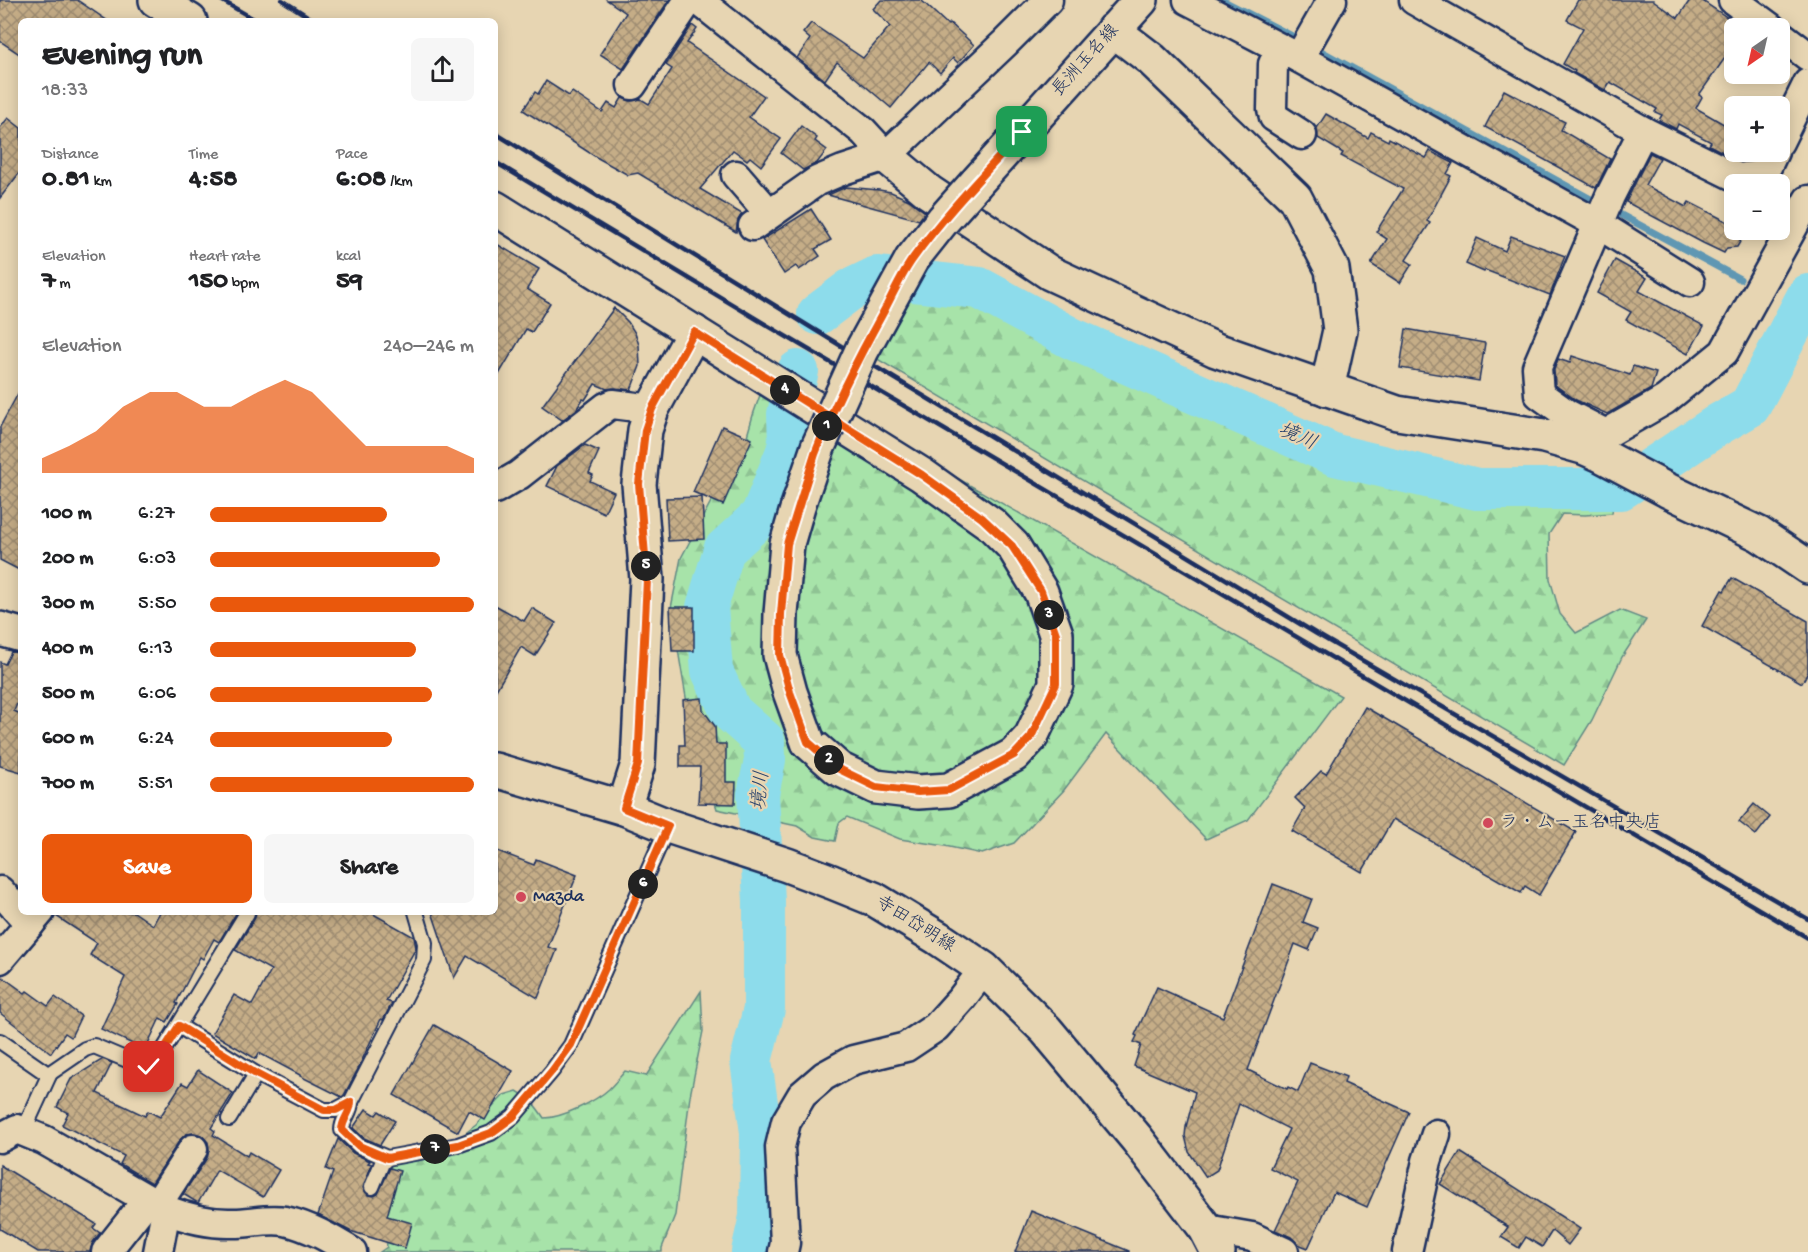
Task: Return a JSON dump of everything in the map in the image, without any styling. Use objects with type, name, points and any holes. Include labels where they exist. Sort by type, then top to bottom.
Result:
[{"type":"main road","points":[[156,0],[185,18]]},
{"type":"main road","name":"長洲玉名線","points":[[498,210],[802,401],[922,475],[990,525],[1012,546],[1041,591],[1056,634],[1056,684],[1031,737],[1014,755],[949,790],[918,792],[876,787],[839,769],[808,742],[790,692],[780,655],[787,544],[818,447],[862,350],[912,259],[943,220],[1141,0]]},
{"type":"main road","points":[[1113,30],[1151,59],[1295,198],[1332,269],[1340,330],[1327,389]]},
{"type":"main road","points":[[886,156],[929,192],[1050,273],[1216,350],[1397,413],[1597,445],[1667,490],[1759,534],[1808,567]]},
{"type":"main road","points":[[624,808],[638,764],[647,579],[639,484],[645,430],[652,409],[694,332]]},
{"type":"main road","points":[[0,629],[18,634]]},
{"type":"main road","name":"寺田岱明線","points":[[498,771],[624,808],[668,826],[787,865],[874,899],[938,938],[984,969],[1046,1030],[1137,1139],[1212,1241]]},
{"type":"street","points":[[632,85],[689,0]]},
{"type":"street","points":[[698,0],[863,131],[886,156]]},
{"type":"street","points":[[736,175],[761,220],[817,182],[843,170],[886,156],[1048,0]]},
{"type":"street","points":[[1188,0],[1298,48],[1604,212],[1690,282]]},
{"type":"street","points":[[1302,135],[1274,117],[1272,109],[1273,64],[1298,48],[1332,0]]},
{"type":"street","points":[[1414,0],[1643,131],[1738,178],[1763,175],[1769,162]]},
{"type":"street","points":[[1733,0],[1757,18]]},
{"type":"street","points":[[1790,42],[1808,56]]},
{"type":"street","points":[[1790,120],[1808,83]]},
{"type":"street","points":[[1643,131],[1604,212],[1537,367],[1539,394],[1567,414],[1597,445],[1665,400],[1724,352],[1808,200]]},
{"type":"street","points":[[498,487],[519,475],[606,407],[614,404],[652,409]]},
{"type":"street","points":[[0,891],[18,905]]},
{"type":"street","points":[[0,959],[35,918]]},
{"type":"street","points":[[783,1252],[780,1147],[786,1122],[802,1095],[824,1076],[853,1060],[906,1047],[936,1027],[984,969]]},
{"type":"street","points":[[1407,1252],[1427,1161],[1436,1134]]},
{"type":"street","points":[[13,1136],[44,1140],[156,1205],[184,1217],[231,1223],[282,1220],[328,1236],[352,1252]]},
{"type":"street","points":[[106,1252],[156,1205],[193,1149]]},
{"type":"street","points":[[156,1205],[158,1252]]},
{"type":"street","points":[[1212,1241],[1252,1237],[1284,1252]]},
{"type":"lane","points":[[417,915],[425,943],[424,960],[351,1102],[351,1109],[342,1125],[342,1130],[359,1146],[387,1158],[458,1145],[491,1133],[513,1117],[552,1071],[571,1045],[668,826]]},
{"type":"lane","points":[[13,1136],[28,1121],[49,1075],[85,1049],[94,1046],[139,1065],[149,1067],[155,1064],[246,915]]},
{"type":"lane","points":[[179,1026],[256,1074],[324,1110],[336,1110],[351,1102]]},
{"type":"lane","points":[[0,1041],[49,1075]]},
{"type":"lane","points":[[229,1119],[256,1074]]},
{"type":"lane","points":[[372,1187],[382,1163],[387,1158]]},
{"type":"green space","points":[[882,267],[979,288],[1071,338],[1335,455],[1477,489],[1621,489],[1613,504],[1612,513],[1562,514],[1549,534],[1550,579],[1560,614],[1576,633],[1620,610],[1646,620],[1622,657],[1592,720],[1564,765],[862,350]]},
{"type":"green space","points":[[766,378],[834,408],[1341,696],[1248,820],[1206,839],[1106,734],[1064,790],[1014,843],[982,854],[900,839],[847,817],[839,823],[835,841],[815,837],[797,826],[717,809],[689,715],[671,608],[681,558],[745,443]]},
{"type":"green space","points":[[701,991],[703,1031],[690,1096],[675,1215],[662,1252],[380,1252],[387,1247],[386,1237],[353,1181],[367,1182],[390,1161],[444,1147],[476,1125],[504,1095],[517,1091],[526,1096],[544,1118],[569,1112],[596,1099],[609,1089],[625,1071],[646,1076]]},
{"type":"building","points":[[0,0],[77,0],[104,18],[18,18],[18,53],[0,41]]},
{"type":"building","points":[[607,0],[669,0],[623,69],[600,54],[626,13]]},
{"type":"building","points":[[881,0],[921,0],[974,45],[958,63],[953,58],[940,73],[929,62],[891,108],[837,62],[825,80],[797,58],[810,39],[803,33],[811,23],[863,58],[890,26],[873,9]]},
{"type":"building","points":[[1578,0],[1653,0],[1678,18],[1690,0],[1701,0],[1728,18],[1724,18],[1724,59],[1699,95],[1702,97],[1696,108],[1724,124],[1724,153],[1709,145],[1711,142],[1678,124],[1676,129],[1659,120],[1662,115],[1655,112],[1657,109],[1610,82],[1605,90],[1574,73],[1575,71],[1563,64],[1583,28],[1567,20]]},
{"type":"building","points":[[692,25],[697,29],[687,43],[764,96],[749,117],[781,139],[761,166],[750,157],[747,160],[733,150],[700,189],[742,214],[738,220],[736,232],[638,173],[628,175],[596,157],[523,110],[535,92],[538,94],[546,81],[569,96],[572,92],[602,112],[608,103],[616,108],[622,98],[631,101],[641,99],[649,104],[672,69],[666,65]]},
{"type":"building","points":[[1504,90],[1565,122],[1561,130],[1610,159],[1596,188],[1485,127]]},
{"type":"building","points":[[1326,114],[1368,138],[1371,132],[1388,141],[1389,138],[1426,158],[1430,151],[1453,163],[1447,174],[1451,176],[1427,221],[1430,223],[1406,260],[1412,264],[1400,283],[1371,264],[1387,239],[1376,232],[1403,189],[1341,156],[1343,153],[1318,138],[1317,128]]},
{"type":"building","points":[[8,118],[18,126],[18,175],[0,198],[0,128]]},
{"type":"building","points":[[801,126],[817,138],[815,141],[827,150],[817,163],[803,170],[781,153]]},
{"type":"building","points":[[1650,153],[1660,158],[1645,185],[1686,207],[1689,202],[1724,220],[1724,240],[1741,240],[1737,247],[1727,248],[1724,253],[1626,202]]},
{"type":"building","points":[[846,187],[891,192],[909,200],[925,212],[919,220],[828,195]]},
{"type":"building","points":[[811,209],[831,240],[815,249],[820,256],[799,270],[796,266],[784,274],[762,240]]},
{"type":"building","points":[[1511,236],[1565,256],[1550,295],[1466,264],[1477,238],[1505,251]]},
{"type":"building","points":[[498,245],[539,269],[527,289],[550,303],[532,332],[526,329],[498,376]]},
{"type":"building","points":[[1615,260],[1647,278],[1639,291],[1704,326],[1688,354],[1626,320],[1631,312],[1597,293]]},
{"type":"building","points":[[614,308],[628,322],[639,345],[640,366],[631,390],[607,389],[595,384],[576,410],[562,420],[542,406]]},
{"type":"building","points":[[1406,329],[1485,343],[1479,381],[1400,368]]},
{"type":"building","points":[[1572,356],[1630,375],[1633,366],[1656,373],[1651,389],[1607,414],[1576,400],[1555,385],[1554,370],[1558,359],[1570,363]]},
{"type":"building","points":[[18,394],[18,569],[0,560],[0,427]]},
{"type":"building","points":[[722,426],[752,439],[723,505],[693,492]]},
{"type":"building","points":[[585,445],[599,451],[589,473],[593,475],[590,481],[614,492],[604,513],[547,486],[557,466]]},
{"type":"building","points":[[702,497],[704,539],[668,541],[666,498]]},
{"type":"building","points":[[1732,578],[1808,621],[1808,672],[1802,683],[1702,626],[1722,590],[1724,591]]},
{"type":"building","points":[[498,607],[524,621],[532,608],[556,623],[535,656],[521,647],[498,687]]},
{"type":"building","points":[[670,607],[694,607],[694,651],[672,651]]},
{"type":"building","points":[[11,652],[18,653],[18,701],[14,711],[18,713],[18,771],[0,766],[0,662],[5,664]]},
{"type":"building","points":[[702,698],[703,710],[715,726],[716,744],[726,744],[726,782],[736,782],[735,804],[698,803],[700,767],[680,767],[680,745],[685,745],[683,700]]},
{"type":"building","points":[[1365,707],[1576,832],[1539,895],[1525,886],[1521,893],[1393,819],[1362,872],[1292,831],[1305,808],[1295,798],[1321,771],[1326,774]]},
{"type":"building","points":[[1754,804],[1770,817],[1756,835],[1739,822]]},
{"type":"building","points":[[498,851],[534,865],[536,859],[577,875],[548,947],[557,950],[538,998],[467,956],[454,978],[433,915],[498,915]]},
{"type":"building","points":[[1273,884],[1312,899],[1303,922],[1318,928],[1309,950],[1295,944],[1248,1070],[1298,1092],[1310,1063],[1346,1077],[1344,1083],[1409,1112],[1367,1207],[1334,1192],[1308,1248],[1275,1230],[1298,1182],[1270,1168],[1289,1129],[1239,1104],[1217,1170],[1206,1177],[1189,1152],[1185,1136],[1195,1092],[1134,1066],[1141,1045],[1134,1042],[1137,1036],[1135,1035],[1157,987],[1223,1017]]},
{"type":"building","points":[[138,915],[153,925],[158,915],[235,915],[219,942],[214,939],[203,959],[200,957],[176,1003],[178,1004],[167,1022],[160,1018],[145,1050],[101,1029],[125,977],[90,955],[97,943],[56,916]]},
{"type":"building","points":[[256,915],[375,915],[414,937],[416,948],[386,1001],[392,1003],[383,1020],[381,1019],[342,1097],[259,1053],[256,1059],[212,1033],[234,995],[252,1005],[271,970],[235,950]]},
{"type":"building","points":[[0,975],[48,1006],[55,997],[81,1016],[71,1037],[65,1033],[51,1053],[0,1013]]},
{"type":"building","points":[[434,1025],[513,1071],[485,1120],[469,1111],[458,1132],[394,1095]]},
{"type":"building","points":[[103,1059],[112,1063],[97,1093],[145,1116],[148,1111],[160,1117],[182,1083],[188,1086],[198,1070],[233,1093],[211,1128],[215,1131],[213,1135],[247,1156],[249,1152],[279,1170],[263,1197],[217,1170],[198,1203],[183,1194],[207,1158],[208,1142],[201,1135],[186,1134],[152,1183],[120,1164],[124,1156],[62,1125],[68,1113],[57,1107],[71,1079]]},
{"type":"building","points":[[366,1109],[376,1115],[379,1111],[395,1121],[380,1145],[364,1138],[353,1128]]},
{"type":"building","points":[[338,1139],[353,1153],[372,1164],[363,1188],[368,1195],[378,1194],[390,1168],[400,1171],[387,1216],[412,1223],[405,1248],[350,1231],[318,1215],[333,1172],[326,1169]]},
{"type":"building","points":[[1460,1152],[1580,1229],[1568,1245],[1552,1231],[1542,1247],[1526,1237],[1519,1248],[1501,1237],[1508,1227],[1440,1184]]},
{"type":"building","points":[[0,1165],[96,1224],[93,1228],[100,1233],[93,1242],[90,1252],[38,1252],[0,1229]]},
{"type":"building","points":[[1031,1211],[1129,1251],[1129,1252],[1015,1252]]},
{"type":"waterway","points":[[1222,0],[1302,41]]},
{"type":"waterway","points":[[1312,46],[1600,204]]},
{"type":"waterway","points":[[1612,210],[1740,279]]},
{"type":"waterway","name":"境川","points":[[818,314],[850,290],[877,277],[979,288],[1071,338],[1335,455],[1477,489],[1621,489],[1750,406],[1808,295]]},
{"type":"waterway","name":"境川","points":[[752,1252],[760,1217],[761,1132],[751,1061],[764,1009],[764,901],[758,794],[765,760],[764,741],[731,712],[712,671],[707,607],[724,550],[761,516],[789,446],[788,414],[798,371]]},
{"type":"railway","points":[[221,0],[252,18]]},
{"type":"railway","points":[[282,0],[310,18]]},
{"type":"railway","points":[[498,135],[1315,633],[1808,919]]},
{"type":"railway","points":[[498,164],[765,324],[1808,938]]},
{"type":"place","name":"ラ・ムー玉名中央店","points":[[1488,823]]},
{"type":"place","name":"Mazda","points":[[521,897]]},
{"type":"route","points":[[149,1067],[155,1064],[179,1026],[256,1074],[324,1110],[336,1110],[351,1102],[351,1109],[342,1125],[342,1130],[359,1146],[387,1158],[458,1145],[491,1133],[513,1117],[552,1071],[571,1045],[668,826],[624,808],[638,764],[647,579],[639,484],[645,430],[652,409],[694,332],[802,401],[862,438],[922,475],[982,518],[1012,546],[1041,591],[1056,634],[1056,684],[1031,737],[1014,755],[949,790],[918,792],[876,787],[839,769],[808,742],[790,692],[780,655],[787,544],[815,454],[818,447],[834,408],[862,350],[912,259],[943,220],[1022,132]]}]
